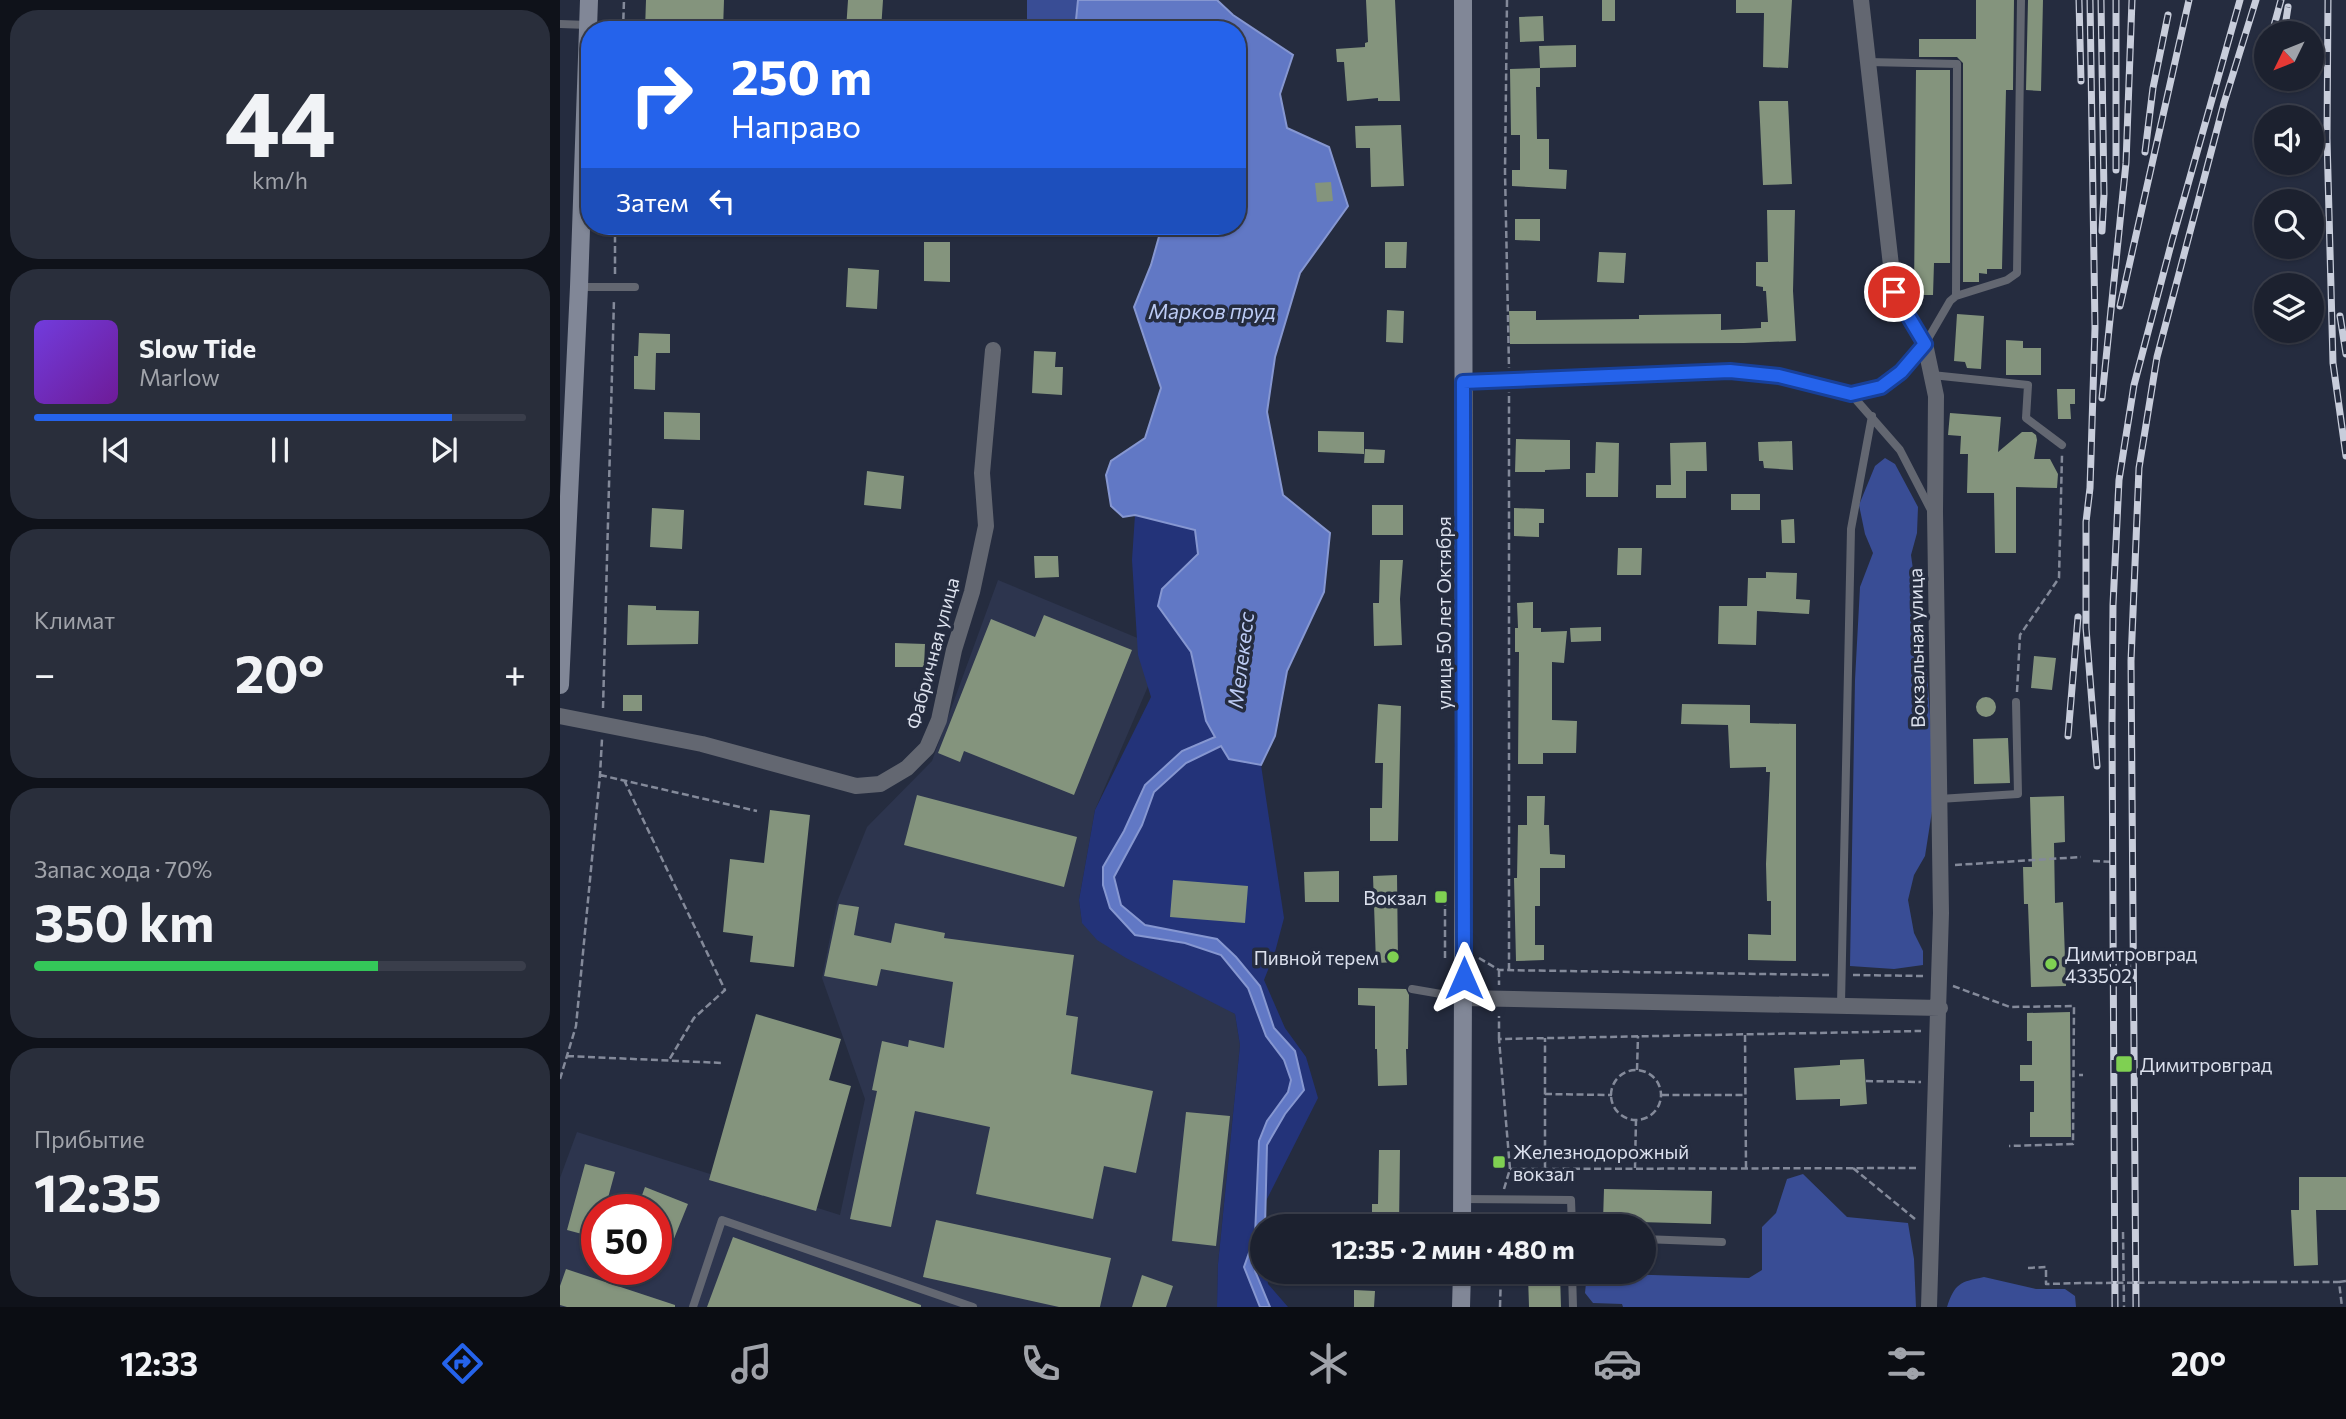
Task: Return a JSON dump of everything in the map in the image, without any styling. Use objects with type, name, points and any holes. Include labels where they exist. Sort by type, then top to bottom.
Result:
[{"type":"main road","points":[[589,0],[589,21]]},
{"type":"main road","name":"улица 50 лет Октября","points":[[1462,1214],[1463,0]]},
{"type":"main road","points":[[560,685],[571,358],[581,235]]},
{"type":"main road","points":[[1461,1307],[1462,1284]]},
{"type":"street","name":"Вокзальная улица","points":[[1861,0],[1894,292],[1925,344],[1936,396],[1940,1008],[1929,1307]]},
{"type":"street","name":"Фабричная улица","points":[[560,716],[702,744],[856,786],[880,784],[908,768],[927,748],[939,720],[986,526],[982,472],[993,350]]},
{"type":"street","points":[[1464,998],[1940,1008]]},
{"type":"lane","points":[[1463,382],[1730,371],[1779,376],[1851,394],[1881,387],[1901,372],[1925,344],[1950,301],[1956,296],[2013,278],[2018,266],[2021,0]]},
{"type":"lane","points":[[560,24],[581,25]]},
{"type":"lane","points":[[1868,62],[1957,64],[1956,296]]},
{"type":"lane","points":[[579,287],[635,287]]},
{"type":"lane","points":[[1932,375],[2028,385],[2026,418],[2062,445]]},
{"type":"lane","points":[[1851,394],[1900,450],[1935,518]]},
{"type":"lane","points":[[1841,1004],[1851,528],[1872,416]]},
{"type":"lane","points":[[1939,799],[2018,794],[2016,702]]},
{"type":"lane","points":[[1412,989],[1464,998]]},
{"type":"lane","points":[[1462,1199],[1571,1200],[1572,1214]]},
{"type":"lane","points":[[693,1307],[722,1220],[973,1307]]},
{"type":"lane","points":[[1656,1239],[1722,1242]]},
{"type":"lane","points":[[1572,1284],[1573,1307]]},
{"type":"path","points":[[623,21],[624,0]]},
{"type":"path","points":[[1507,0],[1505,172],[1509,380],[1509,970]]},
{"type":"path","points":[[560,1079],[576,1026],[600,775],[615,235]]},
{"type":"path","points":[[2016,702],[2020,635],[2059,578],[2062,445]]},
{"type":"path","points":[[600,775],[757,811]]},
{"type":"path","points":[[624,780],[725,990],[694,1018],[669,1060]]},
{"type":"path","points":[[1940,866],[2081,857]]},
{"type":"path","points":[[2093,861],[2115,862]]},
{"type":"path","points":[[1444,958],[1445,892]]},
{"type":"path","points":[[1479,958],[1499,970],[1923,976],[2011,1007],[2074,1006],[2073,1144],[2009,1146]]},
{"type":"path","points":[[1501,1214],[1501,1199],[1510,1169],[1499,1039],[1922,1031]]},
{"type":"path","points":[[1745,1034],[1746,1168]]},
{"type":"path","points":[[1637,1070],[1638,1036]]},
{"type":"path","points":[[1545,1038],[1545,1168]]},
{"type":"path","points":[[567,1056],[723,1063]]},
{"type":"path","points":[[1637,1070],[1654,1077],[1661,1095],[1658,1108],[1653,1114],[1636,1119],[1623,1116],[1617,1110],[1612,1095],[1617,1079],[1637,1070]]},
{"type":"path","points":[[1866,1082],[1921,1082]]},
{"type":"path","points":[[1545,1094],[1612,1095]]},
{"type":"path","points":[[1661,1095],[1746,1095]]},
{"type":"path","points":[[1635,1168],[1636,1119]]},
{"type":"path","points":[[1853,1168],[1917,1220]]},
{"type":"path","points":[[1510,1169],[1919,1168]]},
{"type":"path","points":[[2123,1233],[2124,1307]]},
{"type":"path","points":[[2028,1268],[2046,1267],[2046,1284],[2346,1281]]},
{"type":"path","points":[[2339,1282],[2342,1307]]},
{"type":"path","points":[[1500,1307],[1501,1284]]},
{"type":"shaded area","points":[[1027,0],[1078,0],[1076,21],[1027,21]]},
{"type":"shaded area","points":[[1885,458],[1895,464],[1918,507],[1917,533],[1911,555],[1927,671],[1935,792],[1925,856],[1914,875],[1908,900],[1914,933],[1923,951],[1923,965],[1894,969],[1850,966],[1855,680],[1860,587],[1873,553],[1865,534],[1859,505],[1875,466]]},
{"type":"shaded area","points":[[1135,515],[1195,530],[1198,554],[1162,589],[1158,606],[1191,652],[1206,721],[1229,759],[1261,765],[1284,918],[1264,980],[1285,1028],[1306,1057],[1318,1098],[1266,1201],[1266,1214],[1250,1214],[1250,1284],[1268,1284],[1288,1307],[1217,1307],[1218,1264],[1240,1045],[1235,1014],[1126,958],[1097,940],[1082,923],[1079,900],[1095,810],[1151,697],[1138,655],[1132,560]]},
{"type":"shaded area","points":[[998,580],[1164,649],[1095,810],[1079,900],[1082,922],[1235,1014],[1240,1045],[1218,1264],[1217,1307],[560,1307],[560,1178],[577,1132],[840,1215],[865,1099],[822,978],[837,902],[867,827],[932,761]]},
{"type":"shaded area","points":[[1803,1174],[1847,1217],[1908,1223],[1914,1259],[1916,1307],[1623,1307],[1622,1304],[1593,1303],[1585,1293],[1586,1284],[1656,1284],[1656,1275],[1749,1278],[1762,1270],[1762,1227],[1776,1213],[1787,1179]]},
{"type":"shaded area","points":[[1984,1277],[2036,1289],[2065,1289],[2075,1296],[2076,1307],[1947,1307],[1956,1288],[1969,1280]]},
{"type":"water","name":"Марков пруд","points":[[1078,0],[1217,0],[1242,21],[1076,21]]},
{"type":"water","name":"Марков пруд","points":[[1246,24],[1293,55],[1280,94],[1287,128],[1329,147],[1348,206],[1300,273],[1275,357],[1267,412],[1283,495],[1330,533],[1324,592],[1287,671],[1275,736],[1261,765],[1229,759],[1221,746],[1186,763],[1154,792],[1142,825],[1114,877],[1121,905],[1145,925],[1217,939],[1236,957],[1260,986],[1274,1028],[1295,1051],[1304,1090],[1285,1114],[1267,1145],[1265,1214],[1256,1214],[1259,1141],[1267,1121],[1288,1092],[1291,1080],[1284,1060],[1266,1036],[1248,988],[1221,955],[1185,943],[1135,935],[1110,908],[1103,885],[1103,867],[1124,831],[1145,785],[1182,751],[1215,737],[1206,721],[1191,652],[1158,606],[1162,589],[1198,554],[1195,530],[1135,515],[1123,517],[1111,506],[1106,475],[1111,461],[1145,438],[1161,388],[1134,307],[1159,235],[1246,235]]},
{"type":"water","name":"Марков пруд","points":[[1250,1250],[1250,1282],[1244,1267]]},
{"type":"water","name":"Марков пруд","points":[[1251,1284],[1260,1284],[1270,1307],[1260,1307]]},
{"type":"building","points":[[646,0],[724,0],[723,21],[645,21]]},
{"type":"building","points":[[848,0],[883,0],[882,21],[847,21]]},
{"type":"building","points":[[1366,0],[1395,0],[1400,101],[1378,101],[1378,98],[1347,101],[1344,62],[1337,62],[1336,49],[1365,47],[1368,42]]},
{"type":"building","points":[[1602,0],[1615,0],[1615,21],[1602,21]]},
{"type":"building","points":[[1736,0],[1792,0],[1788,68],[1763,67],[1764,13],[1736,13]]},
{"type":"building","points":[[1976,0],[2014,0],[2013,90],[2006,90],[2002,269],[1987,269],[1987,274],[1979,273],[1979,282],[1963,282],[1963,63],[1957,57],[1919,57],[1919,39],[1976,39]]},
{"type":"building","points":[[2028,0],[2043,0],[2041,91],[2026,90]]},
{"type":"building","points":[[1543,16],[1544,41],[1520,42],[1519,17]]},
{"type":"building","points":[[1576,45],[1576,67],[1540,68],[1539,46]]},
{"type":"building","points":[[1540,68],[1540,87],[1536,87],[1537,139],[1549,139],[1549,169],[1567,170],[1566,189],[1512,186],[1512,170],[1520,170],[1520,135],[1511,135],[1510,69]]},
{"type":"building","points":[[1916,70],[1950,70],[1950,263],[1934,263],[1933,295],[1914,295]]},
{"type":"building","points":[[1759,101],[1788,101],[1792,184],[1763,185]]},
{"type":"building","points":[[1401,125],[1404,186],[1371,187],[1370,148],[1356,148],[1355,126]]},
{"type":"building","points":[[1331,182],[1333,201],[1317,202],[1315,183]]},
{"type":"building","points":[[1767,210],[1795,210],[1793,291],[1796,341],[1510,344],[1509,311],[1536,311],[1536,320],[1639,319],[1639,315],[1721,314],[1721,330],[1761,328],[1761,322],[1768,322],[1766,291],[1763,291],[1763,287],[1756,286],[1756,262],[1768,262]]},
{"type":"building","points":[[1515,219],[1540,219],[1540,241],[1515,240]]},
{"type":"building","points":[[924,242],[950,242],[950,282],[924,281]]},
{"type":"building","points":[[1385,242],[1407,242],[1406,268],[1385,268]]},
{"type":"building","points":[[1599,252],[1626,253],[1624,283],[1597,282]]},
{"type":"building","points":[[848,268],[879,270],[877,309],[846,307]]},
{"type":"building","points":[[1387,310],[1404,311],[1403,343],[1386,342]]},
{"type":"building","points":[[1957,314],[1984,316],[1981,369],[1967,368],[1965,362],[1954,361]]},
{"type":"building","points":[[639,333],[670,334],[670,353],[656,353],[655,390],[634,389],[634,356],[638,356]]},
{"type":"building","points":[[2006,340],[2023,341],[2023,348],[2041,348],[2041,375],[2006,375]]},
{"type":"building","points":[[1034,351],[1056,352],[1055,367],[1063,367],[1062,395],[1032,393]]},
{"type":"building","points":[[2057,389],[2075,389],[2075,404],[2070,404],[2071,419],[2058,419]]},
{"type":"building","points":[[664,412],[700,413],[700,440],[664,439]]},
{"type":"building","points":[[1950,413],[2001,417],[1998,452],[2022,432],[2032,432],[2037,440],[2034,459],[2050,459],[2058,474],[2057,488],[2016,487],[2016,553],[1995,553],[1994,493],[1967,493],[1968,454],[1960,454],[1961,436],[1948,435]]},
{"type":"building","points":[[1318,431],[1364,432],[1364,454],[1318,452]]},
{"type":"building","points":[[1516,439],[1570,440],[1570,469],[1515,472]]},
{"type":"building","points":[[1792,441],[1793,470],[1764,468],[1763,461],[1759,461],[1758,442]]},
{"type":"building","points":[[1596,442],[1619,443],[1618,497],[1586,497],[1586,473],[1595,473]]},
{"type":"building","points":[[1706,442],[1707,471],[1686,471],[1686,498],[1656,498],[1656,485],[1671,485],[1670,443]]},
{"type":"building","points":[[1365,449],[1385,450],[1384,463],[1364,463]]},
{"type":"building","points":[[867,471],[904,476],[901,509],[864,505]]},
{"type":"building","points":[[1731,494],[1760,494],[1760,510],[1731,510]]},
{"type":"building","points":[[1372,505],[1403,505],[1403,535],[1372,535]]},
{"type":"building","points":[[652,508],[684,510],[682,549],[650,547]]},
{"type":"building","points":[[1514,508],[1544,509],[1544,523],[1539,523],[1539,537],[1514,536]]},
{"type":"building","points":[[1794,519],[1795,543],[1782,543],[1781,520]]},
{"type":"building","points":[[1618,548],[1642,548],[1641,575],[1617,575]]},
{"type":"building","points":[[1034,556],[1058,556],[1059,577],[1035,578]]},
{"type":"building","points":[[1380,560],[1403,560],[1400,599],[1402,645],[1374,646],[1373,603],[1379,603]]},
{"type":"building","points":[[1766,572],[1797,573],[1796,599],[1810,600],[1809,614],[1757,611],[1756,645],[1718,644],[1719,606],[1747,606],[1748,578],[1766,578]]},
{"type":"building","points":[[1533,602],[1533,628],[1541,628],[1541,632],[1567,631],[1564,663],[1552,662],[1552,720],[1577,721],[1576,753],[1543,753],[1543,764],[1518,764],[1519,652],[1515,652],[1517,603]]},
{"type":"building","points":[[628,605],[656,606],[656,610],[699,611],[698,644],[627,645]]},
{"type":"building","points":[[1044,615],[1132,650],[1074,795],[964,751],[960,762],[938,753],[991,619],[1035,637]]},
{"type":"building","points":[[1601,627],[1601,641],[1571,642],[1570,628]]},
{"type":"building","points":[[895,643],[925,644],[924,667],[895,667]]},
{"type":"building","points":[[2034,656],[2056,658],[2052,690],[2031,688]]},
{"type":"building","points":[[623,695],[642,695],[642,711],[623,711]]},
{"type":"building","points":[[1986,697],[1993,700],[1996,707],[1993,714],[1986,717],[1979,714],[1976,707],[1979,700]]},
{"type":"building","points":[[1378,704],[1401,706],[1398,841],[1370,841],[1370,808],[1382,808],[1383,763],[1375,763]]},
{"type":"building","points":[[1682,704],[1750,705],[1750,723],[1796,724],[1796,961],[1748,960],[1748,934],[1771,935],[1771,901],[1767,901],[1766,864],[1770,772],[1766,772],[1766,767],[1730,768],[1728,725],[1681,724]]},
{"type":"building","points":[[2008,738],[2010,783],[1974,784],[1973,739]]},
{"type":"building","points":[[917,795],[1077,837],[1064,887],[904,845]]},
{"type":"building","points":[[1527,796],[1545,796],[1544,825],[1549,825],[1550,854],[1565,855],[1565,868],[1540,868],[1540,906],[1535,906],[1535,945],[1544,945],[1544,960],[1516,961],[1514,878],[1517,878],[1518,825],[1527,825]]},
{"type":"building","points":[[2064,796],[2065,842],[2054,843],[2055,903],[2063,902],[2066,986],[2031,987],[2028,904],[2024,904],[2023,867],[2032,867],[2030,797]]},
{"type":"building","points":[[770,810],[810,815],[794,967],[750,962],[753,936],[723,932],[730,859],[764,863]]},
{"type":"building","points":[[1339,871],[1339,902],[1305,902],[1304,872]]},
{"type":"building","points":[[1397,875],[1398,962],[1376,963],[1373,876]]},
{"type":"building","points":[[1173,880],[1248,886],[1245,923],[1170,917]]},
{"type":"building","points":[[839,904],[859,907],[854,935],[891,943],[895,923],[945,933],[944,938],[1074,955],[1066,1015],[1078,1017],[1071,1074],[1153,1091],[1136,1173],[1104,1166],[1093,1219],[976,1194],[990,1127],[915,1111],[891,1227],[850,1219],[877,1091],[872,1090],[882,1041],[908,1047],[909,1040],[944,1048],[953,982],[881,969],[877,986],[824,976]]},
{"type":"building","points":[[1358,988],[1406,989],[1409,995],[1407,1085],[1378,1086],[1375,1006],[1358,1005]]},
{"type":"building","points":[[2070,1012],[2071,1137],[2030,1137],[2030,1112],[2034,1112],[2034,1081],[2020,1081],[2020,1065],[2032,1065],[2032,1041],[2027,1041],[2027,1013]]},
{"type":"building","points":[[756,1014],[841,1039],[829,1080],[851,1086],[816,1211],[709,1180]]},
{"type":"building","points":[[1864,1059],[1867,1104],[1840,1106],[1840,1099],[1796,1100],[1794,1068],[1840,1065],[1840,1060]]},
{"type":"building","points":[[1186,1112],[1230,1116],[1216,1246],[1172,1241]]},
{"type":"building","points":[[1379,1150],[1400,1150],[1399,1214],[1372,1214],[1372,1204],[1378,1204]]},
{"type":"building","points":[[585,1164],[615,1172],[609,1194],[581,1194],[581,1234],[567,1230]]},
{"type":"building","points":[[2299,1177],[2346,1177],[2346,1210],[2316,1210],[2318,1265],[2294,1266],[2291,1210],[2299,1210]]},
{"type":"building","points":[[645,1187],[663,1194],[642,1194]]},
{"type":"building","points":[[1604,1189],[1712,1191],[1711,1224],[1656,1222],[1656,1214],[1603,1214]]},
{"type":"building","points":[[672,1198],[688,1204],[672,1244]]},
{"type":"building","points":[[936,1220],[1111,1258],[1100,1307],[1059,1307],[923,1277]]},
{"type":"building","points":[[733,1237],[921,1305],[921,1307],[707,1307]]},
{"type":"building","points":[[566,1269],[581,1274],[581,1285],[614,1285],[675,1307],[567,1307],[560,1305],[560,1286]]},
{"type":"building","points":[[1142,1275],[1173,1286],[1166,1307],[1132,1307]]},
{"type":"building","points":[[1528,1284],[1560,1284],[1561,1307],[1529,1307]]},
{"type":"building","points":[[1354,1290],[1375,1291],[1374,1307],[1354,1307]]},
{"type":"railway","points":[[2079,0],[2081,81]]},
{"type":"railway","points":[[2090,0],[2095,328],[2090,488],[2086,522],[2086,628],[2097,766]]},
{"type":"railway","points":[[2101,0],[2104,194],[2102,231]]},
{"type":"railway","points":[[2116,0],[2116,170]]},
{"type":"railway","points":[[2102,398],[2126,163],[2132,0]]},
{"type":"railway","points":[[2120,306],[2189,0]]},
{"type":"railway","points":[[2115,1307],[2112,726],[2113,605],[2119,480],[2134,385],[2240,0]]},
{"type":"railway","points":[[2136,1307],[2131,661],[2139,468],[2157,357],[2224,103],[2256,0]]},
{"type":"railway","points":[[2275,21],[2281,0]]},
{"type":"railway","points":[[2328,0],[2327,138],[2333,363],[2346,456]]},
{"type":"railway","points":[[2286,21],[2288,7]]},
{"type":"railway","points":[[2145,152],[2153,88],[2168,15]]},
{"type":"railway","points":[[2340,316],[2346,354]]},
{"type":"railway","points":[[2068,736],[2078,617]]},
{"type":"place","name":"Вокзал","points":[[1441,897]]},
{"type":"place","name":"Пивной терем","points":[[1393,957]]},
{"type":"place","name":"Димитровград 433502","points":[[2051,964]]},
{"type":"place","name":"Димитровград","points":[[2124,1064]]},
{"type":"place","name":"Железнодорожный вокзал","points":[[1499,1162]]},
{"type":"route","points":[[1464,978],[1463,382],[1730,371],[1779,376],[1851,394],[1881,387],[1901,372],[1925,344],[1894,292]]},
{"type":"water label","name":"Мелекесс","points":[[1240,660]]}]
